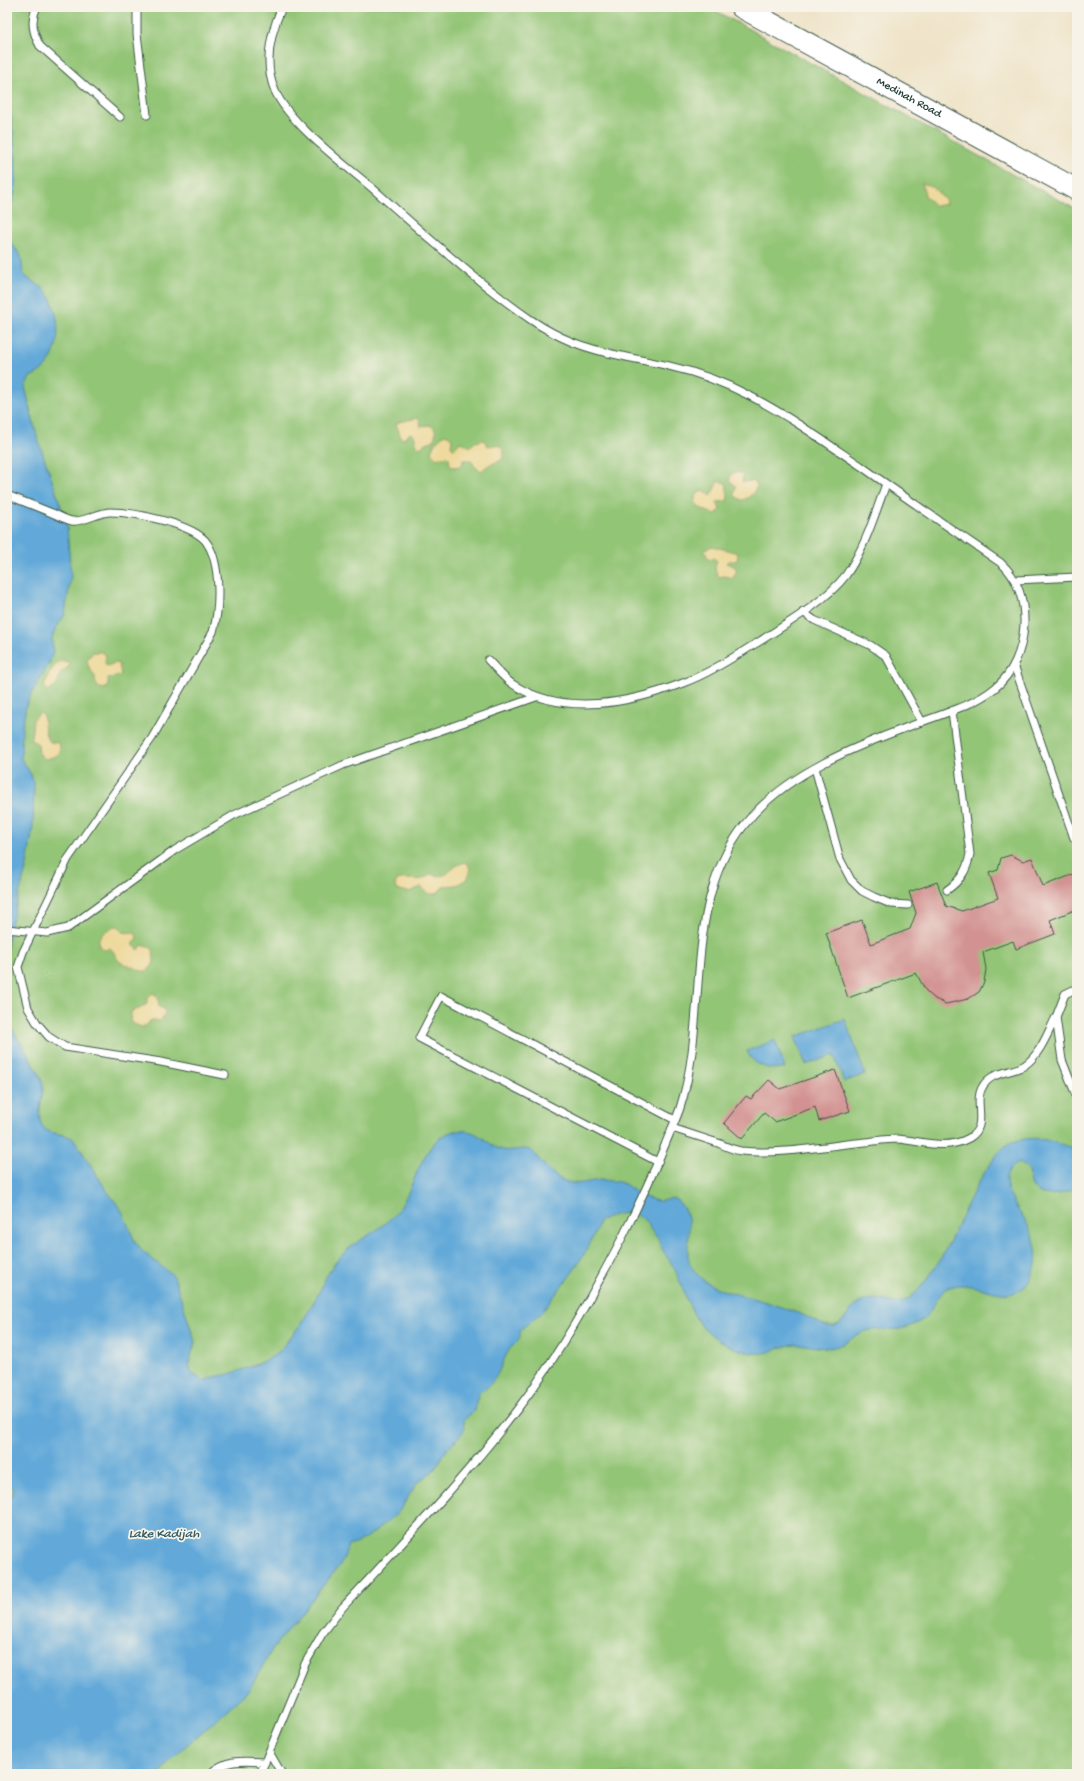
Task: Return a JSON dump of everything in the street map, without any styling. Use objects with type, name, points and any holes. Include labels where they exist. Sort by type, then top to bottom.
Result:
[{"type":"main road","name":"Medinah Road","points":[[741,7],[1077,190]]},
{"type":"lane","points":[[37,7],[33,23],[33,33],[40,46],[120,117]]},
{"type":"lane","points":[[137,7],[137,34],[147,115]]},
{"type":"lane","points":[[260,1774],[305,1664],[322,1634],[342,1608],[483,1453],[520,1406],[550,1364],[588,1302],[630,1222],[646,1190],[682,1102],[689,1070],[704,928],[719,872],[741,829],[769,798],[786,785],[816,768],[853,750],[979,699],[995,688],[1005,678],[1014,665],[1021,646],[1023,628],[1022,607],[1016,580],[1009,570],[800,424],[748,394],[706,377],[671,366],[595,350],[570,341],[546,329],[518,311],[474,277],[308,132],[283,104],[275,91],[270,74],[269,57],[270,38],[274,24],[282,7]]},
{"type":"lane","points":[[488,660],[513,685],[536,696],[566,704],[591,703],[642,696],[684,683],[720,665],[770,634],[803,612],[834,588],[855,561],[869,531],[886,484]]},
{"type":"lane","points":[[7,495],[74,522],[102,512],[120,512],[142,515],[190,530],[207,542],[216,561],[217,618],[213,632],[152,738],[68,859],[23,952],[18,967],[28,1008],[36,1024],[49,1037],[65,1047],[153,1061],[226,1075]]},
{"type":"lane","points":[[1016,580],[1077,578]]},
{"type":"lane","points":[[803,612],[814,620],[870,645],[886,656],[922,722]]},
{"type":"lane","points":[[1014,665],[1076,837],[1077,846]]},
{"type":"lane","points":[[7,929],[47,933],[68,928],[175,850],[234,815],[342,765],[536,696]]},
{"type":"lane","points":[[947,890],[961,878],[965,872],[970,854],[952,711]]},
{"type":"lane","points":[[816,768],[840,859],[850,880],[862,891],[874,897],[892,904],[908,905]]},
{"type":"lane","points":[[672,1128],[738,1150],[762,1152],[898,1139],[931,1144],[953,1145],[970,1137],[977,1130],[981,1120],[979,1096],[982,1086],[990,1078],[1002,1072],[1026,1065],[1034,1056],[1056,1017],[1065,994],[1077,988]]},
{"type":"lane","points":[[658,1162],[419,1038],[441,996],[675,1120]]},
{"type":"lane","points":[[1056,1017],[1062,1060],[1077,1098]]},
{"type":"lane","points":[[269,1752],[282,1774]]},
{"type":"lane","points":[[210,1774],[215,1769],[237,1760],[265,1762]]},
{"type":"green space","points":[[7,7],[709,7],[1077,210],[1077,1774],[7,1774]]},
{"type":"sand","points":[[922,183],[934,188],[945,199],[946,204],[935,206],[925,195]]},
{"type":"sand","points":[[418,418],[421,427],[428,425],[432,426],[436,433],[433,441],[425,443],[421,448],[417,446],[414,435],[410,433],[404,439],[401,438],[396,424]]},
{"type":"sand","points":[[446,434],[452,438],[451,446],[454,449],[459,443],[462,442],[470,447],[475,442],[484,440],[488,446],[500,446],[504,452],[502,460],[489,465],[481,471],[475,467],[471,460],[463,460],[462,466],[454,467],[450,465],[449,458],[447,456],[437,459],[431,452],[437,441]]},
{"type":"sand","points":[[735,472],[743,474],[742,482],[753,481],[757,484],[754,492],[744,500],[741,500],[734,495],[736,486],[730,481],[730,476]]},
{"type":"sand","points":[[718,481],[726,483],[728,496],[727,501],[717,502],[720,510],[715,515],[698,507],[695,500],[696,496],[704,490],[711,496]]},
{"type":"sand","points":[[712,546],[738,553],[737,561],[729,561],[726,563],[734,566],[737,570],[733,578],[724,576],[719,577],[715,569],[717,561],[714,558],[710,559],[707,557],[705,550]]},
{"type":"sand","points":[[93,652],[101,652],[106,655],[105,663],[107,666],[115,663],[119,664],[121,675],[108,679],[108,687],[103,689],[96,684],[95,676],[87,663],[87,660]]},
{"type":"sand","points":[[60,661],[66,661],[70,665],[61,672],[56,686],[48,690],[44,686],[48,676],[52,669]]},
{"type":"sand","points":[[40,713],[43,715],[45,732],[48,739],[50,742],[58,743],[60,747],[58,755],[45,759],[39,753],[38,744],[31,740],[33,719]]},
{"type":"sand","points":[[467,862],[470,869],[467,879],[457,885],[444,886],[436,894],[429,894],[421,887],[409,892],[395,889],[396,881],[401,879],[417,880],[430,874],[442,876],[456,866]]},
{"type":"sand","points":[[115,927],[120,927],[122,932],[135,933],[137,937],[136,941],[132,944],[139,950],[141,946],[145,945],[153,949],[154,962],[147,971],[141,971],[122,963],[110,948],[106,950],[101,948],[98,944],[101,935],[105,931]]},
{"type":"sand","points":[[153,993],[158,997],[159,1007],[164,1009],[165,1013],[161,1021],[151,1020],[142,1027],[130,1022],[131,1013],[133,1010],[139,1009],[147,1004],[148,997]]},
{"type":"water","points":[[7,98],[10,107],[13,131],[16,177],[12,203],[7,211]]},
{"type":"water","points":[[7,237],[21,256],[23,274],[46,291],[49,295],[57,320],[57,340],[52,358],[46,366],[30,377],[25,387],[37,437],[67,527],[71,576],[65,614],[55,630],[52,639],[53,652],[49,664],[31,694],[26,706],[22,728],[21,759],[31,774],[34,785],[33,827],[27,865],[11,924],[7,947]]},
{"type":"water","points":[[845,1019],[865,1074],[844,1082],[834,1055],[806,1065],[795,1037]]},
{"type":"water","name":"Lake Kadijah","points":[[7,1021],[33,1063],[43,1085],[40,1118],[43,1127],[53,1133],[74,1139],[107,1191],[122,1211],[135,1242],[143,1252],[174,1276],[195,1342],[189,1363],[191,1373],[204,1381],[255,1365],[266,1360],[279,1351],[304,1319],[331,1269],[347,1250],[376,1230],[394,1215],[407,1196],[424,1157],[441,1137],[453,1132],[472,1132],[503,1150],[525,1149],[532,1151],[552,1173],[564,1181],[581,1183],[599,1180],[615,1181],[624,1184],[649,1199],[660,1201],[675,1199],[685,1211],[688,1218],[688,1258],[691,1266],[703,1280],[722,1290],[778,1306],[829,1326],[840,1323],[855,1306],[863,1301],[878,1299],[896,1303],[903,1302],[917,1291],[928,1278],[946,1249],[976,1186],[985,1172],[998,1153],[1013,1142],[1031,1138],[1051,1141],[1077,1149],[1077,1188],[1060,1194],[1047,1195],[1036,1191],[1032,1186],[1027,1168],[1019,1163],[1010,1169],[1006,1177],[1010,1196],[1031,1232],[1036,1251],[1036,1266],[1034,1271],[1027,1284],[1018,1291],[1009,1294],[964,1285],[953,1286],[947,1288],[943,1292],[924,1318],[906,1328],[866,1331],[838,1346],[833,1347],[822,1348],[795,1344],[761,1353],[745,1352],[730,1346],[704,1329],[693,1313],[675,1270],[658,1239],[641,1217],[630,1213],[624,1213],[600,1221],[588,1248],[572,1273],[542,1312],[520,1330],[519,1340],[509,1350],[494,1380],[485,1389],[479,1392],[474,1411],[464,1420],[465,1428],[459,1437],[448,1448],[434,1470],[417,1483],[398,1513],[376,1531],[359,1542],[348,1545],[343,1561],[273,1648],[249,1690],[179,1752],[159,1774],[7,1774],[7,1509],[14,1490],[7,1483]]},
{"type":"water","points":[[775,1040],[785,1068],[774,1069],[758,1064],[753,1060],[747,1051]]},
{"type":"building","points":[[1011,855],[1023,861],[1032,858],[1043,886],[1077,873],[1077,909],[1050,920],[1055,934],[1016,949],[1013,941],[983,952],[986,969],[984,982],[979,992],[968,999],[946,1004],[935,999],[926,991],[916,973],[848,998],[826,933],[862,920],[871,944],[910,929],[916,913],[909,892],[937,882],[946,906],[962,911],[998,898],[989,873],[998,870],[1001,858]]},
{"type":"building","points":[[835,1070],[850,1111],[819,1121],[815,1107],[775,1122],[764,1113],[742,1139],[724,1123],[746,1096],[751,1099],[769,1080],[780,1089]]}]
